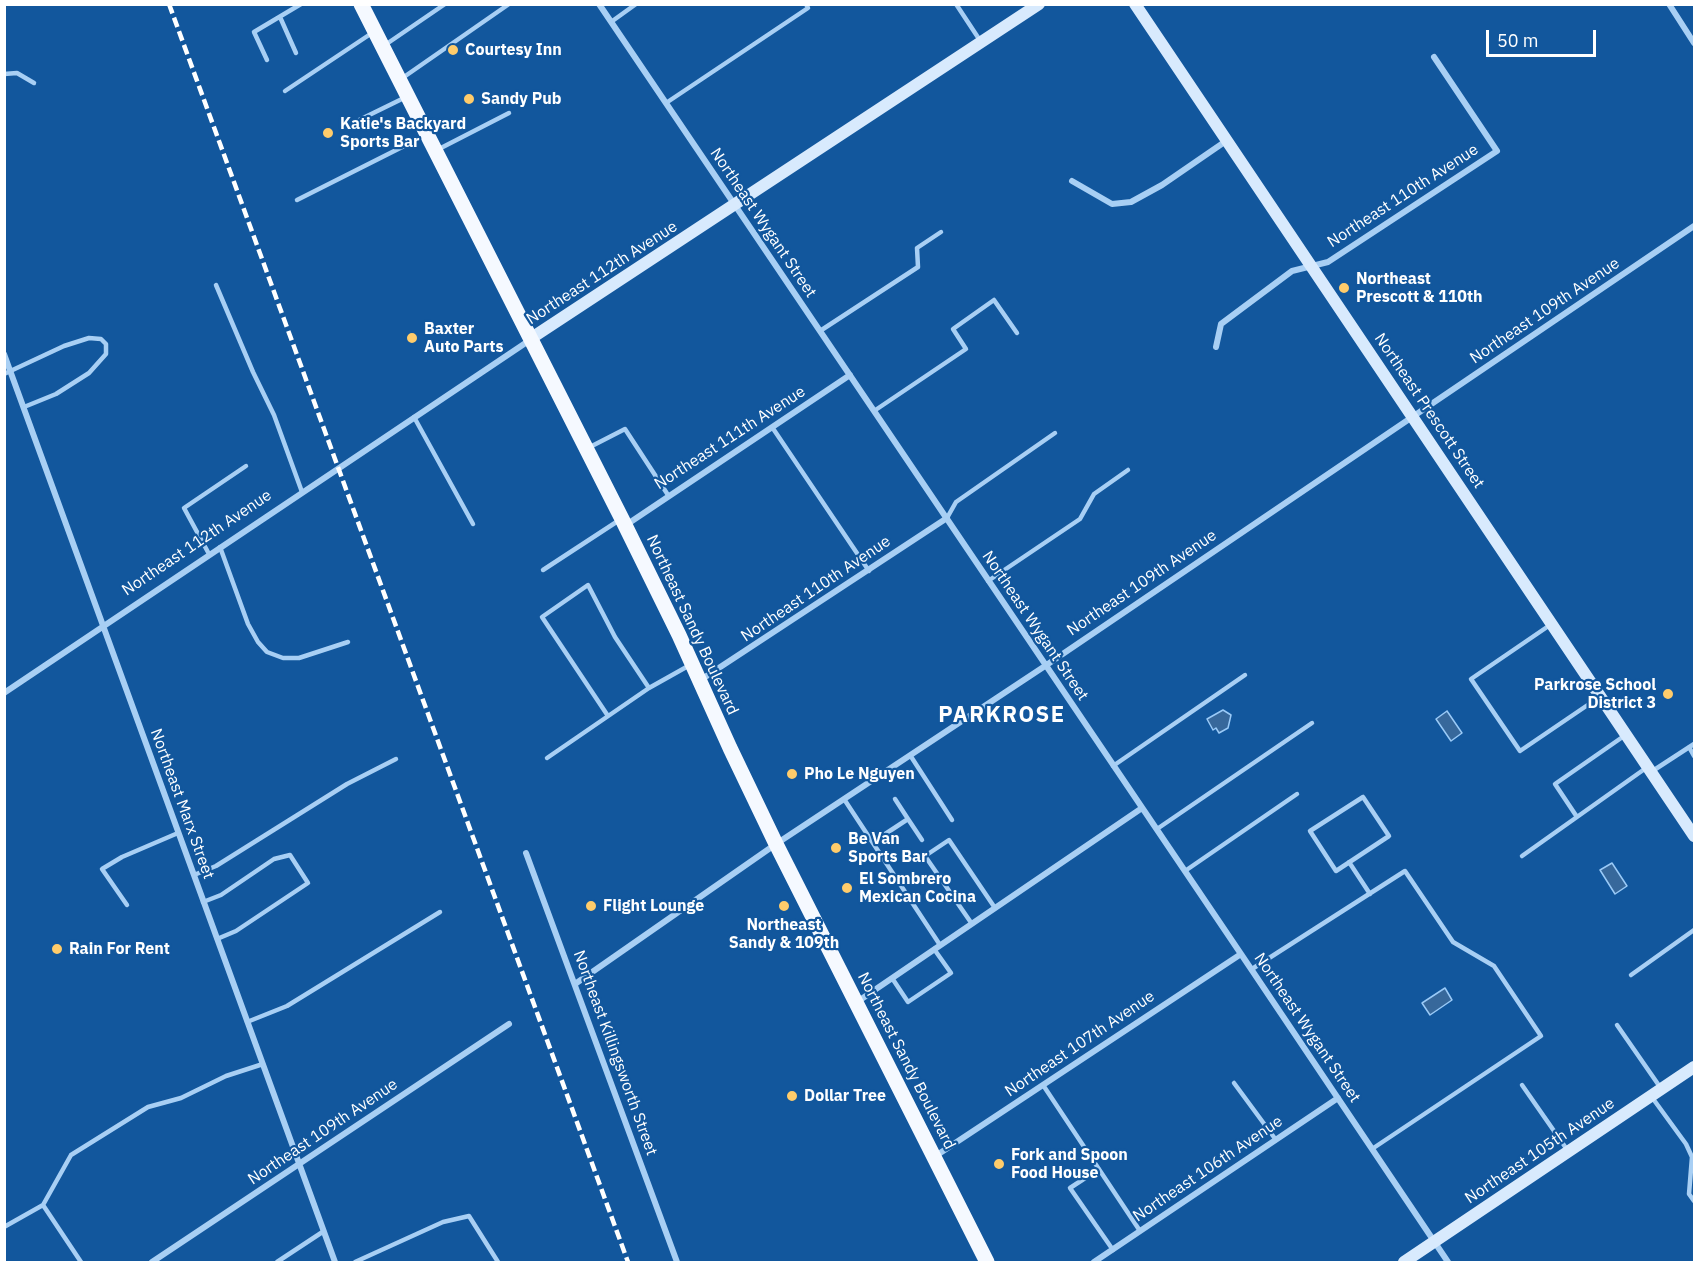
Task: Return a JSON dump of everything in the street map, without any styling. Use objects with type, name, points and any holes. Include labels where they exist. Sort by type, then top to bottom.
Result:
[{"type":"main road","name":"Northeast Sandy Boulevard","points":[[361,4],[587,449],[692,664],[729,748],[776,844],[987,1263]]},
{"type":"street","name":"Northeast Wygant Street","points":[[599,4],[1252,969],[1448,1263]]},
{"type":"street","name":"Northeast 112th Avenue","points":[[4,693],[530,339],[1039,4]]},
{"type":"street","name":"Northeast Prescott Street","points":[[1135,4],[1695,836]]},
{"type":"street","points":[[1669,4],[1695,43]]},
{"type":"street","name":"Northeast 110th Avenue","points":[[1216,346],[1221,324],[1292,271],[1328,262],[1497,151],[1434,57]]},
{"type":"street","points":[[1072,181],[1112,204],[1131,202],[1161,185],[1226,141]]},
{"type":"street","name":"Northeast 109th Avenue","points":[[575,984],[776,844],[1045,666],[1695,226]]},
{"type":"street","name":"Northeast Marx Street","points":[[4,354],[8,372],[24,407],[335,1263]]},
{"type":"street","name":"Northeast 111th Avenue","points":[[623,522],[850,375]]},
{"type":"street","name":"Northeast 110th Avenue","points":[[699,681],[947,518]]},
{"type":"street","points":[[856,1002],[1142,808]]},
{"type":"street","name":"Northeast Killingsworth Street","points":[[526,853],[677,1263]]},
{"type":"street","name":"Northeast 107th Avenue","points":[[934,1157],[1241,954]]},
{"type":"street","name":"Northeast 109th Avenue","points":[[152,1263],[509,1024]]},
{"type":"street","name":"Northeast 105th Avenue","points":[[1404,1263],[1695,1067]]},
{"type":"street","name":"Northeast 106th Avenue","points":[[1094,1263],[1338,1098]]},
{"type":"lane","points":[[267,60],[254,32],[300,4]]},
{"type":"lane","points":[[382,46],[445,4]]},
{"type":"lane","points":[[399,81],[510,4]]},
{"type":"lane","points":[[611,22],[636,4]]},
{"type":"lane","points":[[666,103],[808,8],[806,4]]},
{"type":"lane","points":[[956,4],[981,43]]},
{"type":"lane","points":[[280,16],[296,53]]},
{"type":"lane","points":[[285,91],[374,31]]},
{"type":"lane","points":[[4,74],[17,73],[34,83]]},
{"type":"lane","points":[[357,121],[407,97]]},
{"type":"lane","points":[[435,151],[509,113]]},
{"type":"lane","points":[[297,200],[426,135]]},
{"type":"lane","points":[[820,331],[918,267],[917,248],[941,232]]},
{"type":"lane","points":[[216,285],[274,415],[302,492]]},
{"type":"lane","points":[[874,411],[966,349],[953,329],[994,300],[1017,333]]},
{"type":"lane","points":[[8,372],[64,346],[89,338],[101,339],[106,344],[106,354],[89,373],[56,394],[24,407]]},
{"type":"lane","points":[[414,417],[473,524]]},
{"type":"lane","points":[[772,427],[869,571]]},
{"type":"lane","points":[[587,449],[625,429],[668,495]]},
{"type":"lane","points":[[947,518],[956,502],[1055,433]]},
{"type":"lane","points":[[209,554],[184,508],[246,466]]},
{"type":"lane","points":[[988,581],[1080,519],[1094,494],[1128,470]]},
{"type":"lane","points":[[543,570],[623,522]]},
{"type":"lane","points":[[220,547],[248,624],[258,642],[267,652],[283,658],[299,658],[348,642]]},
{"type":"lane","points":[[608,716],[542,617],[588,585],[615,638],[649,688]]},
{"type":"lane","points":[[1552,624],[1471,679],[1520,751],[1600,696]]},
{"type":"lane","points":[[546,758],[649,688],[692,664]]},
{"type":"lane","points":[[1113,766],[1245,675]]},
{"type":"lane","points":[[1157,829],[1312,723]]},
{"type":"lane","points":[[1577,817],[1555,784],[1626,735]]},
{"type":"lane","points":[[1522,856],[1650,769],[1695,744]]},
{"type":"lane","points":[[1689,747],[1695,756]]},
{"type":"lane","points":[[910,755],[952,820]]},
{"type":"lane","points":[[194,875],[216,866],[346,784],[396,759]]},
{"type":"lane","points":[[1185,871],[1297,794]]},
{"type":"lane","points":[[1363,797],[1389,836],[1350,862],[1336,871],[1310,831],[1363,797]]},
{"type":"lane","points":[[895,798],[922,840]]},
{"type":"lane","points":[[844,799],[873,842],[951,973],[908,1002],[892,978]]},
{"type":"lane","points":[[873,842],[908,819]]},
{"type":"lane","points":[[127,905],[102,869],[122,857],[178,833]]},
{"type":"lane","points":[[972,924],[925,856],[949,840],[995,908]]},
{"type":"lane","points":[[203,902],[221,895],[274,860],[290,855],[308,883],[236,931],[217,939]]},
{"type":"lane","points":[[1350,862],[1370,894]]},
{"type":"lane","points":[[1252,969],[1405,871],[1453,942],[1494,966],[1541,1036],[1372,1149]]},
{"type":"lane","points":[[247,1022],[287,1006],[440,912]]},
{"type":"lane","points":[[1631,975],[1695,930]]},
{"type":"lane","points":[[1617,1025],[1692,1156],[1689,1194],[1695,1201]]},
{"type":"lane","points":[[4,1227],[43,1205],[71,1155],[148,1107],[181,1098],[226,1076],[263,1064]]},
{"type":"lane","points":[[1234,1083],[1276,1140]]},
{"type":"lane","points":[[1043,1085],[1140,1232]]},
{"type":"lane","points":[[1522,1085],[1569,1151]]},
{"type":"lane","points":[[1099,1169],[1070,1188],[1113,1250]]},
{"type":"lane","points":[[43,1205],[81,1263]]},
{"type":"lane","points":[[355,1263],[443,1222],[469,1215],[498,1263]]},
{"type":"lane","points":[[277,1263],[324,1231]]},
{"type":"water","points":[[1223,710],[1231,715],[1228,728],[1219,733],[1216,728],[1213,730],[1207,719]]},
{"type":"water","points":[[1447,711],[1462,733],[1451,741],[1436,719]]},
{"type":"water","points":[[1612,863],[1627,886],[1615,894],[1600,870]]},
{"type":"water","points":[[1445,988],[1452,1000],[1430,1015],[1422,1003]]},
{"type":"railway","points":[[169,4],[628,1262]]},
{"type":"place","name":"Courtesy Inn","points":[[453,50]]},
{"type":"place","name":"Sandy Pub","points":[[469,99]]},
{"type":"place","name":"Katie's Backyard Sports Bar","points":[[328,133]]},
{"type":"place","name":"Northeast Prescott & 110th","points":[[1344,288]]},
{"type":"place","name":"Baxter Auto Parts","points":[[412,338]]},
{"type":"place","name":"Parkrose School District 3","points":[[1668,694]]},
{"type":"place","name":"Pho Le Nguyen","points":[[792,774]]},
{"type":"place","name":"Be Van Sports Bar","points":[[836,848]]},
{"type":"place","name":"El Sombrero Mexican Cocina","points":[[847,888]]},
{"type":"place","name":"Flight Lounge","points":[[591,906]]},
{"type":"place","name":"Northeast Sandy & 109th","points":[[784,906]]},
{"type":"place","name":"Rain For Rent","points":[[57,949]]},
{"type":"place","name":"Dollar Tree","points":[[792,1096]]},
{"type":"place","name":"Fork and Spoon Food House","points":[[999,1164]]},
{"type":"district","name":"PARKROSE","points":[[1002,716]]}]
